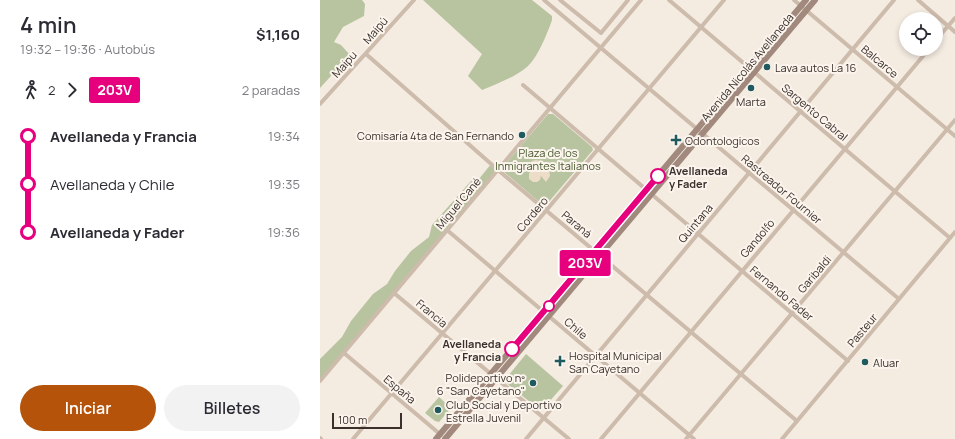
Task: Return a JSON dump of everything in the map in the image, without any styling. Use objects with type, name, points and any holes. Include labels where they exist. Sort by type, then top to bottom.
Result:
[{"type":"main road","name":"Avenida Nicolás Avellaneda","points":[[442,438],[494,376],[544,312],[806,0]]},
{"type":"main road","name":"Avenida Nicolás Avellaneda","points":[[494,376],[549,316],[816,0]]},
{"type":"street","name":"Maipú","points":[[366,54],[414,0]]},
{"type":"street","name":"Rastreador Fournier","points":[[544,0],[899,299]]},
{"type":"street","points":[[560,0],[601,33],[628,0]]},
{"type":"street","name":"Miguel Cané","points":[[320,381],[641,0]]},
{"type":"street","name":"Sargento Cabral","points":[[669,0],[950,238]]},
{"type":"street","name":"Cordero","points":[[353,439],[724,0]]},
{"type":"street","name":"Balcarce","points":[[794,0],[955,136]]},
{"type":"street","name":"Quintana","points":[[526,439],[894,0]]},
{"type":"street","points":[[918,0],[955,32]]},
{"type":"street","points":[[943,32],[955,18]]},
{"type":"street","name":"Maipu","points":[[320,104],[366,54]]},
{"type":"street","name":"Paraná","points":[[366,54],[498,170],[797,422]]},
{"type":"street","name":"Gandolfo","points":[[601,439],[922,56]]},
{"type":"street","name":"Fernando Fader","points":[[523,84],[848,360]]},
{"type":"street","name":"Garibaldi","points":[[688,437],[955,120]]},
{"type":"street","name":"Chile","points":[[447,230],[596,356],[688,437],[694,439]]},
{"type":"street","name":"Pasteur","points":[[782,439],[955,232]]},
{"type":"street","name":"Francia","points":[[394,293],[569,439]]},
{"type":"street","name":"España","points":[[344,353],[392,393],[442,438]]},
{"type":"green space","points":[[320,0],[362,0],[365,4],[364,16],[343,27],[334,42],[341,45],[350,55],[320,88]]},
{"type":"green space","points":[[423,0],[532,0],[552,16],[552,20],[545,38],[531,63],[527,67],[500,83],[482,90],[468,76],[482,54]]},
{"type":"green space","name":"Plaza de los Inmigrantes Italianos","points":[[548,114],[553,114],[592,147],[593,150],[544,206],[503,171],[502,168]]},
{"type":"green space","points":[[491,164],[498,170],[320,381],[320,359],[342,337],[351,321],[373,294],[387,284],[411,251],[429,237],[432,225],[471,181],[479,179]]},
{"type":"green space","name":"Polideportivo nº 6 \"San Cayetano\"","points":[[526,354],[563,386],[541,411],[504,381]]},
{"type":"green space","name":"Club Social y Deportivo Estrella Juvenil","points":[[439,397],[451,408],[439,422],[435,421],[425,413]]},
{"type":"shaded area","points":[[536,160],[545,162],[549,168],[550,176],[546,182],[541,176],[540,180],[537,182],[533,182],[529,179],[529,173],[532,170],[527,166],[532,161]]},
{"type":"bus line","name":"203V","points":[[512,349],[658,176]]},
{"type":"place","name":"Lava autos La 16","points":[[767,67]]},
{"type":"place","name":"Marta","points":[[751,88]]},
{"type":"place","name":"Comisaría 4ta de San Fernando","points":[[522,135]]},
{"type":"place","name":"Odontologicos","points":[[676,140]]},
{"type":"place","name":"Avellaneda y Fader","points":[[658,176]]},
{"type":"place","name":"Avellaneda y Francia","points":[[512,349]]},
{"type":"place","name":"Hospital Municipal San Cayetano","points":[[560,361]]},
{"type":"place","name":"Aluar","points":[[865,362]]},
{"type":"place","name":"Polideportivo nº 6 \"San Cayetano\"","points":[[533,383]]},
{"type":"place","name":"Club Social y Deportivo Estrella Juvenil","points":[[438,410]]}]
